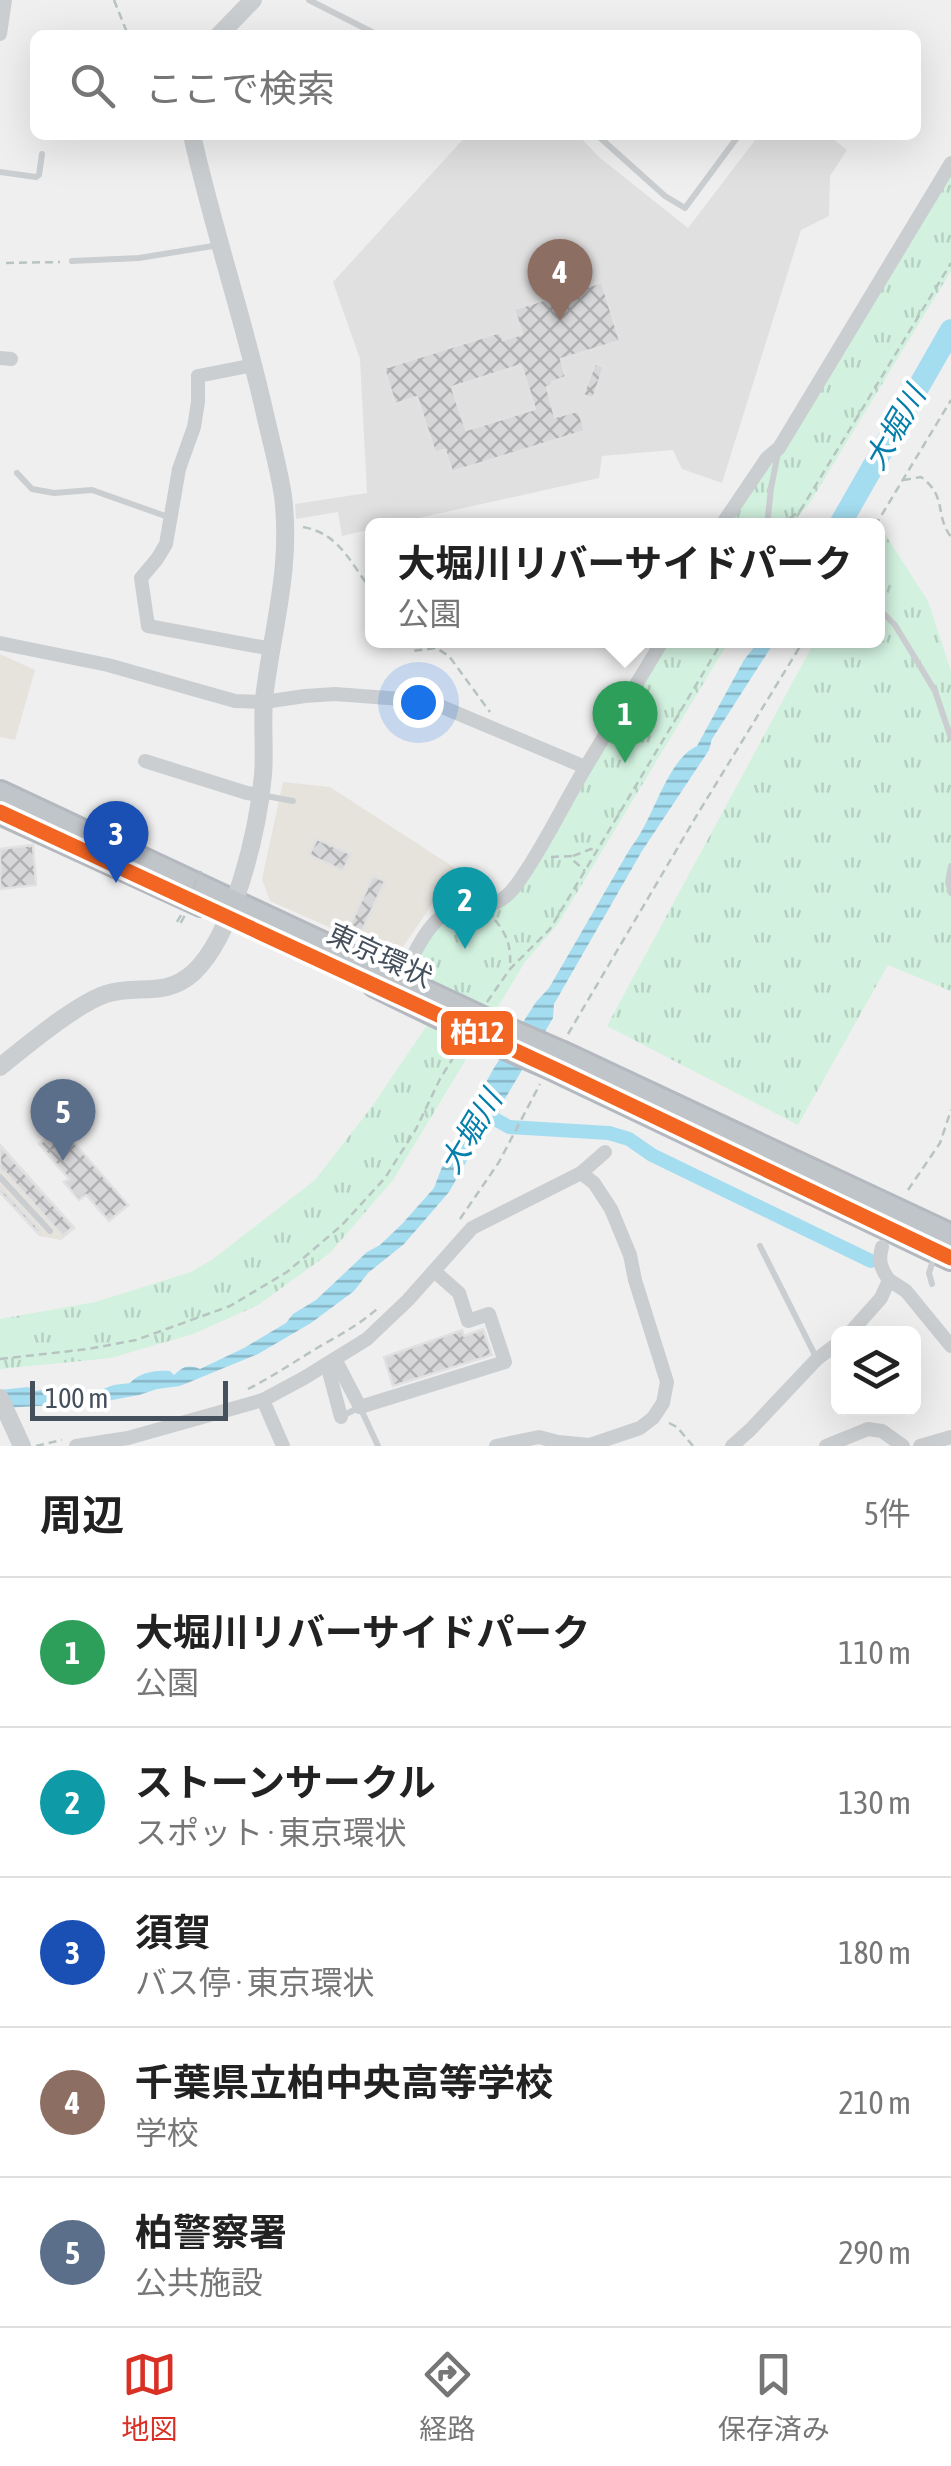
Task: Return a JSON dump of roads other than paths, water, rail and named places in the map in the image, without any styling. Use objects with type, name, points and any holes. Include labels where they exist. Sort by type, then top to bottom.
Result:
[{"type":"highway","name":"東京環状","points":[[0,793],[231,910],[946,1248]]},
{"type":"highway","name":"東京環状","points":[[0,812],[402,981],[479,1026]]},
{"type":"street","points":[[224,30],[253,0]]},
{"type":"street","points":[[0,34],[3,9]]},
{"type":"street","points":[[0,1067],[89,1001],[124,990],[158,990],[191,975],[231,910],[245,869],[260,795],[264,702],[283,587],[285,526],[282,492],[254,365],[193,140]]},
{"type":"street","points":[[727,518],[766,458],[780,448],[951,162]]},
{"type":"street","points":[[254,365],[198,376],[194,427],[179,469],[166,544],[141,578],[148,626],[272,649]]},
{"type":"street","points":[[0,643],[108,665],[235,700],[264,702],[336,694],[428,701],[585,767]]},
{"type":"street","points":[[402,981],[434,924],[445,914],[486,908],[515,887],[658,648]]},
{"type":"street","points":[[145,762],[260,795]]},
{"type":"street","points":[[76,1446],[128,1438],[300,1388],[366,1339],[408,1300],[472,1228],[582,1173],[605,1152]]},
{"type":"street","points":[[496,1446],[540,1438],[590,1445],[640,1428],[663,1403],[667,1382],[630,1255],[612,1209],[582,1173]]},
{"type":"street","points":[[882,1248],[882,1269],[906,1291],[951,1346]]},
{"type":"street","points":[[330,1362],[360,1406],[505,1362],[490,1314],[468,1321],[459,1293],[434,1271]]},
{"type":"street","points":[[856,1326],[881,1298],[890,1280]]},
{"type":"street","points":[[732,1446],[831,1348]]},
{"type":"street","points":[[330,1362],[341,1417]]},
{"type":"street","points":[[0,1398],[26,1444]]},
{"type":"street","points":[[263,1400],[282,1437]]},
{"type":"street","points":[[826,1446],[868,1429],[882,1432],[897,1444]]},
{"type":"street","points":[[920,1446],[951,1436]]},
{"type":"lane","points":[[309,0],[368,30]]},
{"type":"lane","points":[[604,140],[685,208],[735,140]]},
{"type":"lane","points":[[0,172],[36,177],[42,154]]},
{"type":"lane","points":[[72,262],[139,258],[220,245]]},
{"type":"lane","points":[[768,518],[770,488],[780,448]]},
{"type":"lane","points":[[17,473],[32,490],[92,490],[172,518]]},
{"type":"lane","points":[[885,615],[934,692],[951,738]]},
{"type":"lane","points":[[260,795],[293,801]]},
{"type":"lane","points":[[951,866],[951,894]]},
{"type":"lane","points":[[0,1177],[50,1231]]},
{"type":"lane","points":[[760,1246],[817,1358]]},
{"type":"lane","points":[[932,1284],[929,1273],[946,1248]]},
{"type":"lane","points":[[341,1417],[360,1406],[378,1446]]},
{"type":"water","points":[[753,648],[770,648],[642,851],[554,1004],[553,1018],[503,1102],[496,1122],[481,1136],[449,1192],[404,1244],[368,1273],[354,1291],[311,1323],[258,1354],[180,1386],[96,1403],[0,1408],[0,1390],[28,1387],[36,1391],[94,1392],[130,1383],[148,1372],[170,1371],[174,1375],[186,1367],[200,1369],[286,1323],[402,1224],[434,1188],[494,1068],[549,988],[639,836],[668,778],[686,753],[697,746]]},
{"type":"waterway","name":"大堀川","points":[[844,518],[951,330]]},
{"type":"waterway","points":[[484,1113],[509,1127],[609,1133],[629,1139],[652,1155],[871,1261]]},
{"type":"place","name":"千葉県立柏中央高等学校","points":[[560,321]]},
{"type":"place","name":"大堀川リバーサイドパーク","points":[[625,763]]},
{"type":"place","name":"須賀","points":[[116,883]]},
{"type":"place","name":"ストーンサークル","points":[[465,949]]},
{"type":"place","name":"柏警察署","points":[[63,1161]]}]
